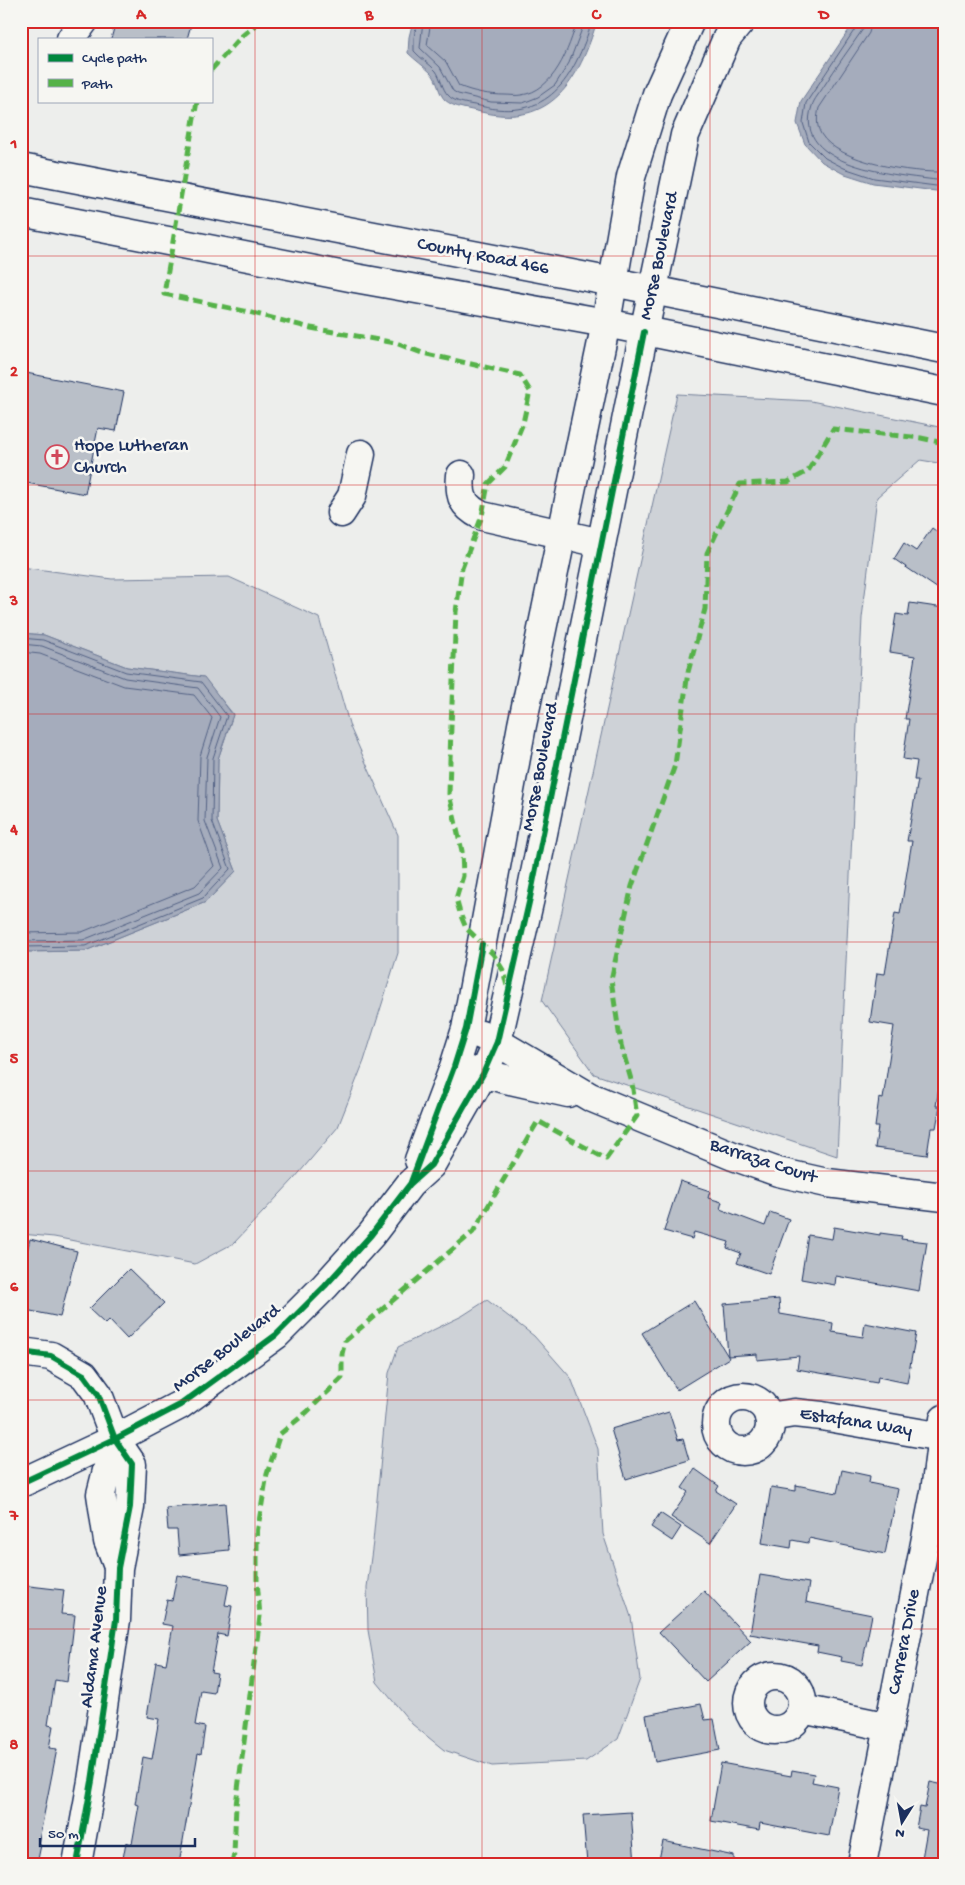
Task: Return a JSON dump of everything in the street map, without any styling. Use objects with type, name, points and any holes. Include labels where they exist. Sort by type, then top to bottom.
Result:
[{"type":"street","points":[[72,38],[84,21]]},
{"type":"street","name":"Morse Boulevard","points":[[410,1184],[454,1067],[466,1029],[522,725],[606,323],[631,177],[657,94],[690,21]]},
{"type":"street","name":"Morse Boulevard","points":[[21,1482],[115,1439],[180,1405],[276,1335],[325,1286],[371,1235],[410,1184],[432,1165],[483,1074],[497,1042],[530,898],[685,135],[727,38],[741,21]]},
{"type":"street","name":"County Road 466","points":[[21,168],[613,282],[944,349]]},
{"type":"street","points":[[21,212],[355,278],[606,323],[944,392]]},
{"type":"street","points":[[341,513],[352,496],[361,454]]},
{"type":"street","points":[[461,475],[460,489],[463,500],[471,511],[482,516],[601,543]]},
{"type":"street","points":[[522,725],[563,732]]},
{"type":"street","name":"Barraza Court","points":[[466,1029],[497,1042],[590,1097],[733,1156],[778,1172],[836,1184],[944,1197]]},
{"type":"street","name":"Barraza Court","points":[[454,1067],[590,1097]]},
{"type":"street","points":[[21,1352],[51,1356],[84,1375],[98,1394],[115,1439]]},
{"type":"street","name":"Estafana Way","points":[[769,1417],[794,1412],[943,1428]]},
{"type":"street","name":"Carrera Drive","points":[[862,1864],[935,1492],[943,1428]]},
{"type":"street","name":"Aldama Avenue","points":[[77,1864],[92,1781],[116,1620],[118,1568],[130,1507],[132,1464],[115,1439]]},
{"type":"street","points":[[802,1708],[889,1727]]},
{"type":"shaded area","points":[[677,394],[811,401],[944,428],[944,464],[920,460],[877,497],[862,618],[837,1156],[594,1074],[542,1001]]},
{"type":"shaded area","points":[[21,567],[112,579],[229,577],[319,618],[350,727],[398,835],[398,953],[364,1061],[338,1127],[294,1179],[234,1243],[195,1264],[54,1237],[21,1234],[21,952],[85,951],[206,902],[236,871],[217,821],[218,759],[233,714],[203,677],[127,667],[44,635],[21,633]]},
{"type":"shaded area","points":[[487,1300],[534,1336],[571,1378],[598,1449],[603,1534],[631,1617],[640,1679],[618,1739],[586,1761],[492,1766],[444,1750],[412,1724],[377,1682],[368,1630],[367,1587],[389,1373],[398,1347],[462,1316]]},
{"type":"water","points":[[413,21],[597,21],[581,62],[571,80],[559,95],[544,106],[527,113],[506,115],[462,108],[445,100],[433,76],[408,53]]},
{"type":"water","points":[[855,21],[944,21],[944,190],[936,191],[873,183],[842,173],[822,162],[805,144],[797,123],[801,101]]},
{"type":"water","points":[[21,633],[44,635],[127,667],[204,677],[233,715],[218,759],[217,821],[236,871],[206,902],[85,951],[21,952]]},
{"type":"building","points":[[116,21],[192,21],[187,38],[111,38]]},
{"type":"building","name":"Hope Lutheran Church","points":[[21,372],[124,392],[116,431],[98,428],[85,494],[21,482]]},
{"type":"building","points":[[932,528],[944,537],[944,593],[894,559],[904,543],[916,551]]},
{"type":"building","points":[[910,603],[944,608],[944,1028],[941,1045],[944,1045],[944,1057],[936,1106],[940,1106],[936,1128],[931,1128],[927,1155],[875,1148],[878,1127],[875,1127],[879,1098],[883,1099],[894,1026],[870,1022],[877,973],[885,974],[895,913],[900,914],[912,841],[907,841],[918,780],[914,780],[917,761],[903,759],[909,719],[905,719],[915,656],[890,652],[896,614],[908,616]]},
{"type":"building","points":[[680,1181],[710,1191],[708,1198],[722,1202],[720,1209],[765,1226],[770,1212],[789,1219],[769,1274],[737,1263],[741,1253],[727,1248],[729,1242],[694,1232],[692,1239],[664,1231]]},
{"type":"building","points":[[834,1227],[880,1235],[880,1233],[902,1236],[901,1239],[927,1242],[919,1291],[836,1276],[835,1285],[801,1279],[808,1235],[832,1239]]},
{"type":"building","points":[[30,1239],[77,1251],[60,1317],[21,1309],[21,1276]]},
{"type":"building","points":[[129,1269],[164,1303],[127,1339],[109,1320],[105,1324],[89,1309]]},
{"type":"building","points":[[779,1299],[780,1314],[833,1323],[832,1332],[863,1337],[865,1323],[916,1333],[907,1383],[878,1377],[877,1383],[797,1369],[799,1356],[757,1360],[757,1354],[728,1356],[724,1304]]},
{"type":"building","points":[[694,1301],[729,1358],[677,1390],[642,1333]]},
{"type":"building","points":[[669,1412],[678,1440],[683,1439],[689,1460],[626,1479],[611,1429]]},
{"type":"building","points":[[695,1469],[719,1486],[716,1491],[736,1504],[710,1543],[671,1517],[688,1492],[682,1488]]},
{"type":"building","points":[[842,1470],[870,1476],[869,1483],[898,1489],[885,1554],[809,1538],[808,1543],[792,1540],[791,1548],[762,1543],[771,1487],[796,1491],[796,1485],[837,1493]]},
{"type":"building","points":[[225,1503],[229,1550],[179,1555],[177,1530],[168,1530],[166,1508]]},
{"type":"building","points":[[660,1513],[681,1527],[672,1541],[651,1527]]},
{"type":"building","points":[[177,1575],[229,1584],[225,1605],[232,1606],[227,1636],[218,1634],[211,1672],[217,1673],[214,1693],[201,1691],[195,1725],[205,1727],[201,1754],[198,1753],[179,1864],[122,1864],[126,1842],[132,1844],[139,1805],[135,1804],[143,1757],[152,1759],[159,1719],[147,1717],[156,1662],[166,1664],[173,1626],[162,1624],[167,1600],[172,1601]]},
{"type":"building","points":[[760,1575],[809,1583],[806,1602],[872,1615],[862,1665],[841,1661],[842,1657],[817,1652],[818,1646],[750,1634]]},
{"type":"building","points":[[21,1585],[64,1590],[61,1614],[75,1615],[67,1682],[55,1680],[48,1725],[53,1726],[49,1748],[57,1749],[38,1845],[41,1845],[37,1864],[21,1864]]},
{"type":"building","points":[[704,1591],[751,1641],[706,1682],[659,1632]]},
{"type":"building","points":[[701,1704],[705,1720],[714,1719],[720,1750],[655,1762],[646,1715]]},
{"type":"building","points":[[721,1763],[791,1776],[792,1770],[814,1774],[812,1782],[838,1787],[829,1836],[760,1823],[759,1830],[711,1821]]},
{"type":"building","points":[[930,1782],[944,1785],[944,1864],[921,1864],[927,1830],[916,1828],[920,1807],[925,1808]]},
{"type":"building","points":[[631,1812],[635,1864],[587,1864],[583,1815]]},
{"type":"building","points":[[663,1841],[734,1856],[734,1864],[658,1864]]},
{"type":"marked path","points":[[212,69],[242,36],[260,21]]},
{"type":"marked path","points":[[197,102],[164,294],[249,312],[311,328],[396,343],[422,353],[520,375],[530,391],[523,423],[505,467],[488,484],[482,516],[462,568],[456,612],[451,726],[449,794],[462,851],[463,876],[456,899],[466,928],[493,954],[503,970],[507,986]]},
{"type":"marked path","points":[[232,1864],[236,1805],[260,1616],[257,1581],[257,1533],[267,1474],[280,1434],[307,1412],[342,1378],[342,1354],[345,1341],[473,1232],[538,1121],[606,1159],[637,1116],[632,1083],[621,1045],[611,980],[632,886],[675,765],[688,672],[705,609],[707,553],[740,484],[788,482],[808,471],[833,429],[921,438],[944,443]]},
{"type":"cycle path","points":[[21,1483],[115,1439],[180,1405],[276,1335],[325,1286],[371,1235],[410,1184],[431,1165],[483,1074],[497,1042],[530,898],[644,332]]},
{"type":"cycle path","points":[[411,1182],[454,1067],[466,1029],[482,944]]},
{"type":"cycle path","points":[[21,1352],[51,1356],[84,1375],[98,1394],[115,1439],[132,1464],[130,1507],[118,1568],[116,1620],[92,1781],[77,1864]]},
{"type":"place","name":"Hope Lutheran Church","points":[[57,457]]}]
